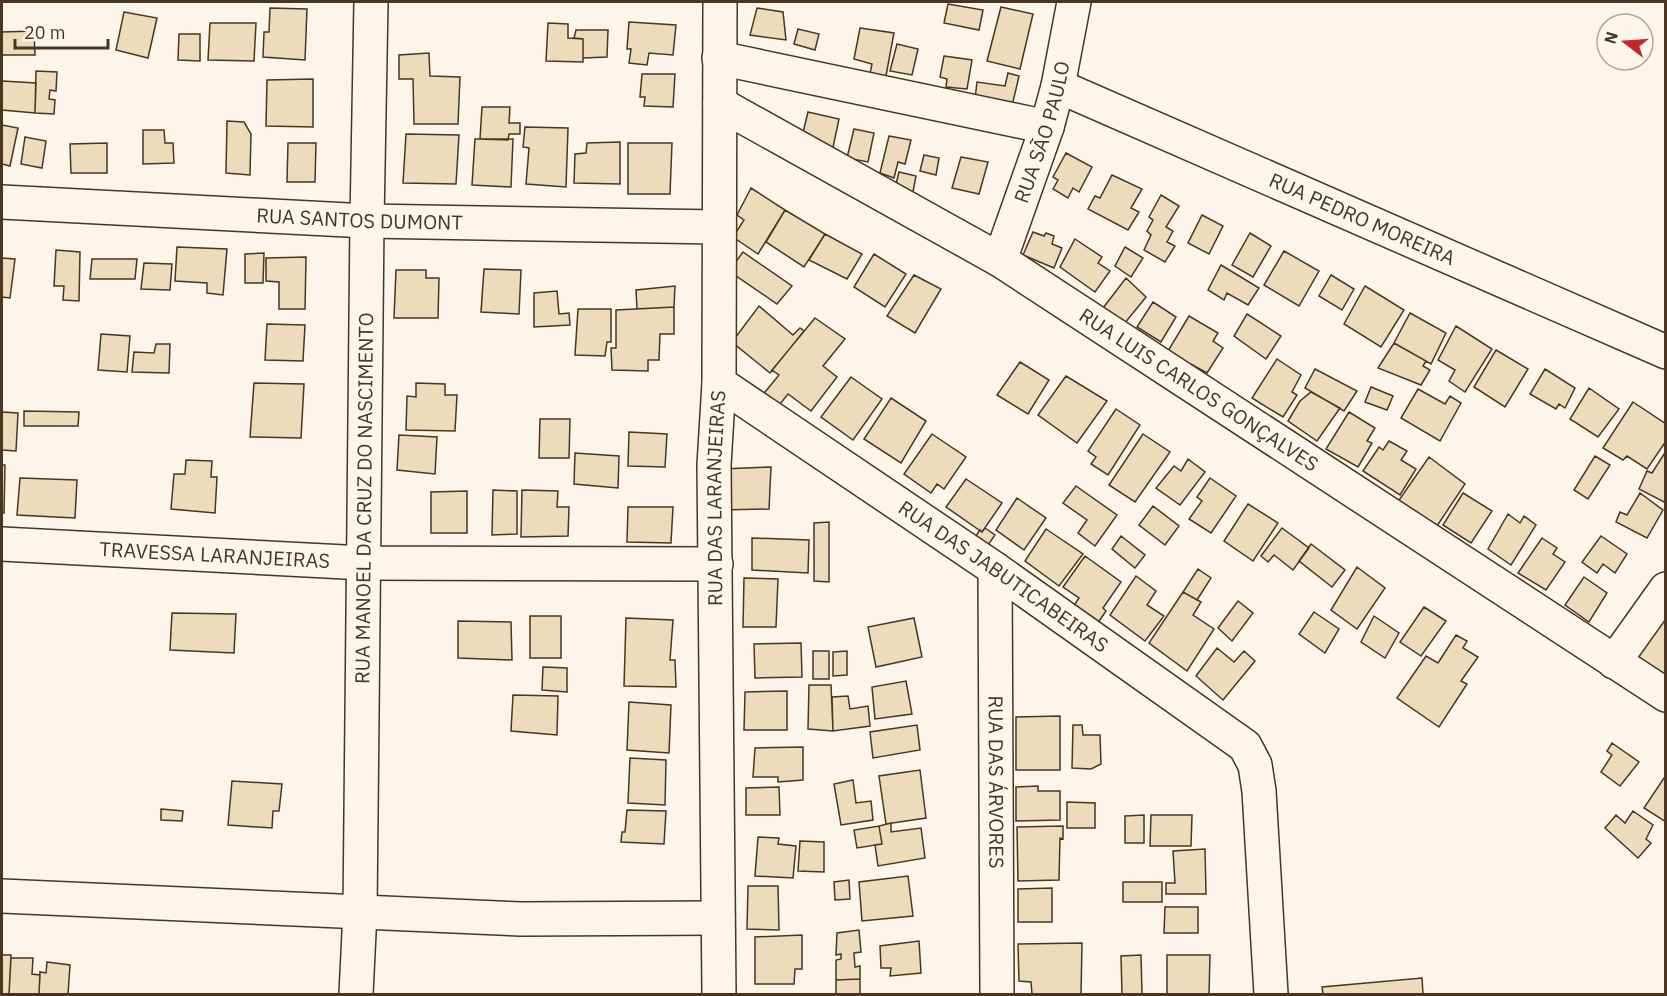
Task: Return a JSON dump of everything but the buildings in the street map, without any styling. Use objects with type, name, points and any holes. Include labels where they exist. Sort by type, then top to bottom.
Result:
[{"type":"street","name":"RUA MANOEL DA CRUZ DO NASCIMENTO","points":[[356,994],[360,912],[371,2]]},
{"type":"street","name":"RUA DAS LARANJEIRAS","points":[[719,994],[714,465],[719,383],[720,2]]},
{"type":"street","name":"RUA SÃO PAULO","points":[[1000,260],[1047,127],[1058,86],[1074,2]]},
{"type":"street","points":[[719,58],[1047,127]]},
{"type":"street","name":"RUA PEDRO MOREIRA","points":[[1058,86],[1665,352]]},
{"type":"street","name":"RUA LUIS CARLOS GONÇALVES","points":[[720,104],[1000,260],[1665,695]]},
{"type":"street","name":"RUA SANTOS DUMONT","points":[[2,202],[367,221],[718,227]]},
{"type":"street","name":"RUA DAS JABUTICABEIRAS","points":[[719,383],[995,569],[1245,746],[1255,765],[1258,791],[1271,994]]},
{"type":"street","name":"TRAVESSA LARANJEIRAS","points":[[2,544],[364,563],[716,564]]},
{"type":"street","name":"RUA DAS ÁRVORES","points":[[995,569],[997,994]]},
{"type":"street","points":[[1614,662],[1665,589]]},
{"type":"street","points":[[2,896],[521,919],[718,918]]}]
